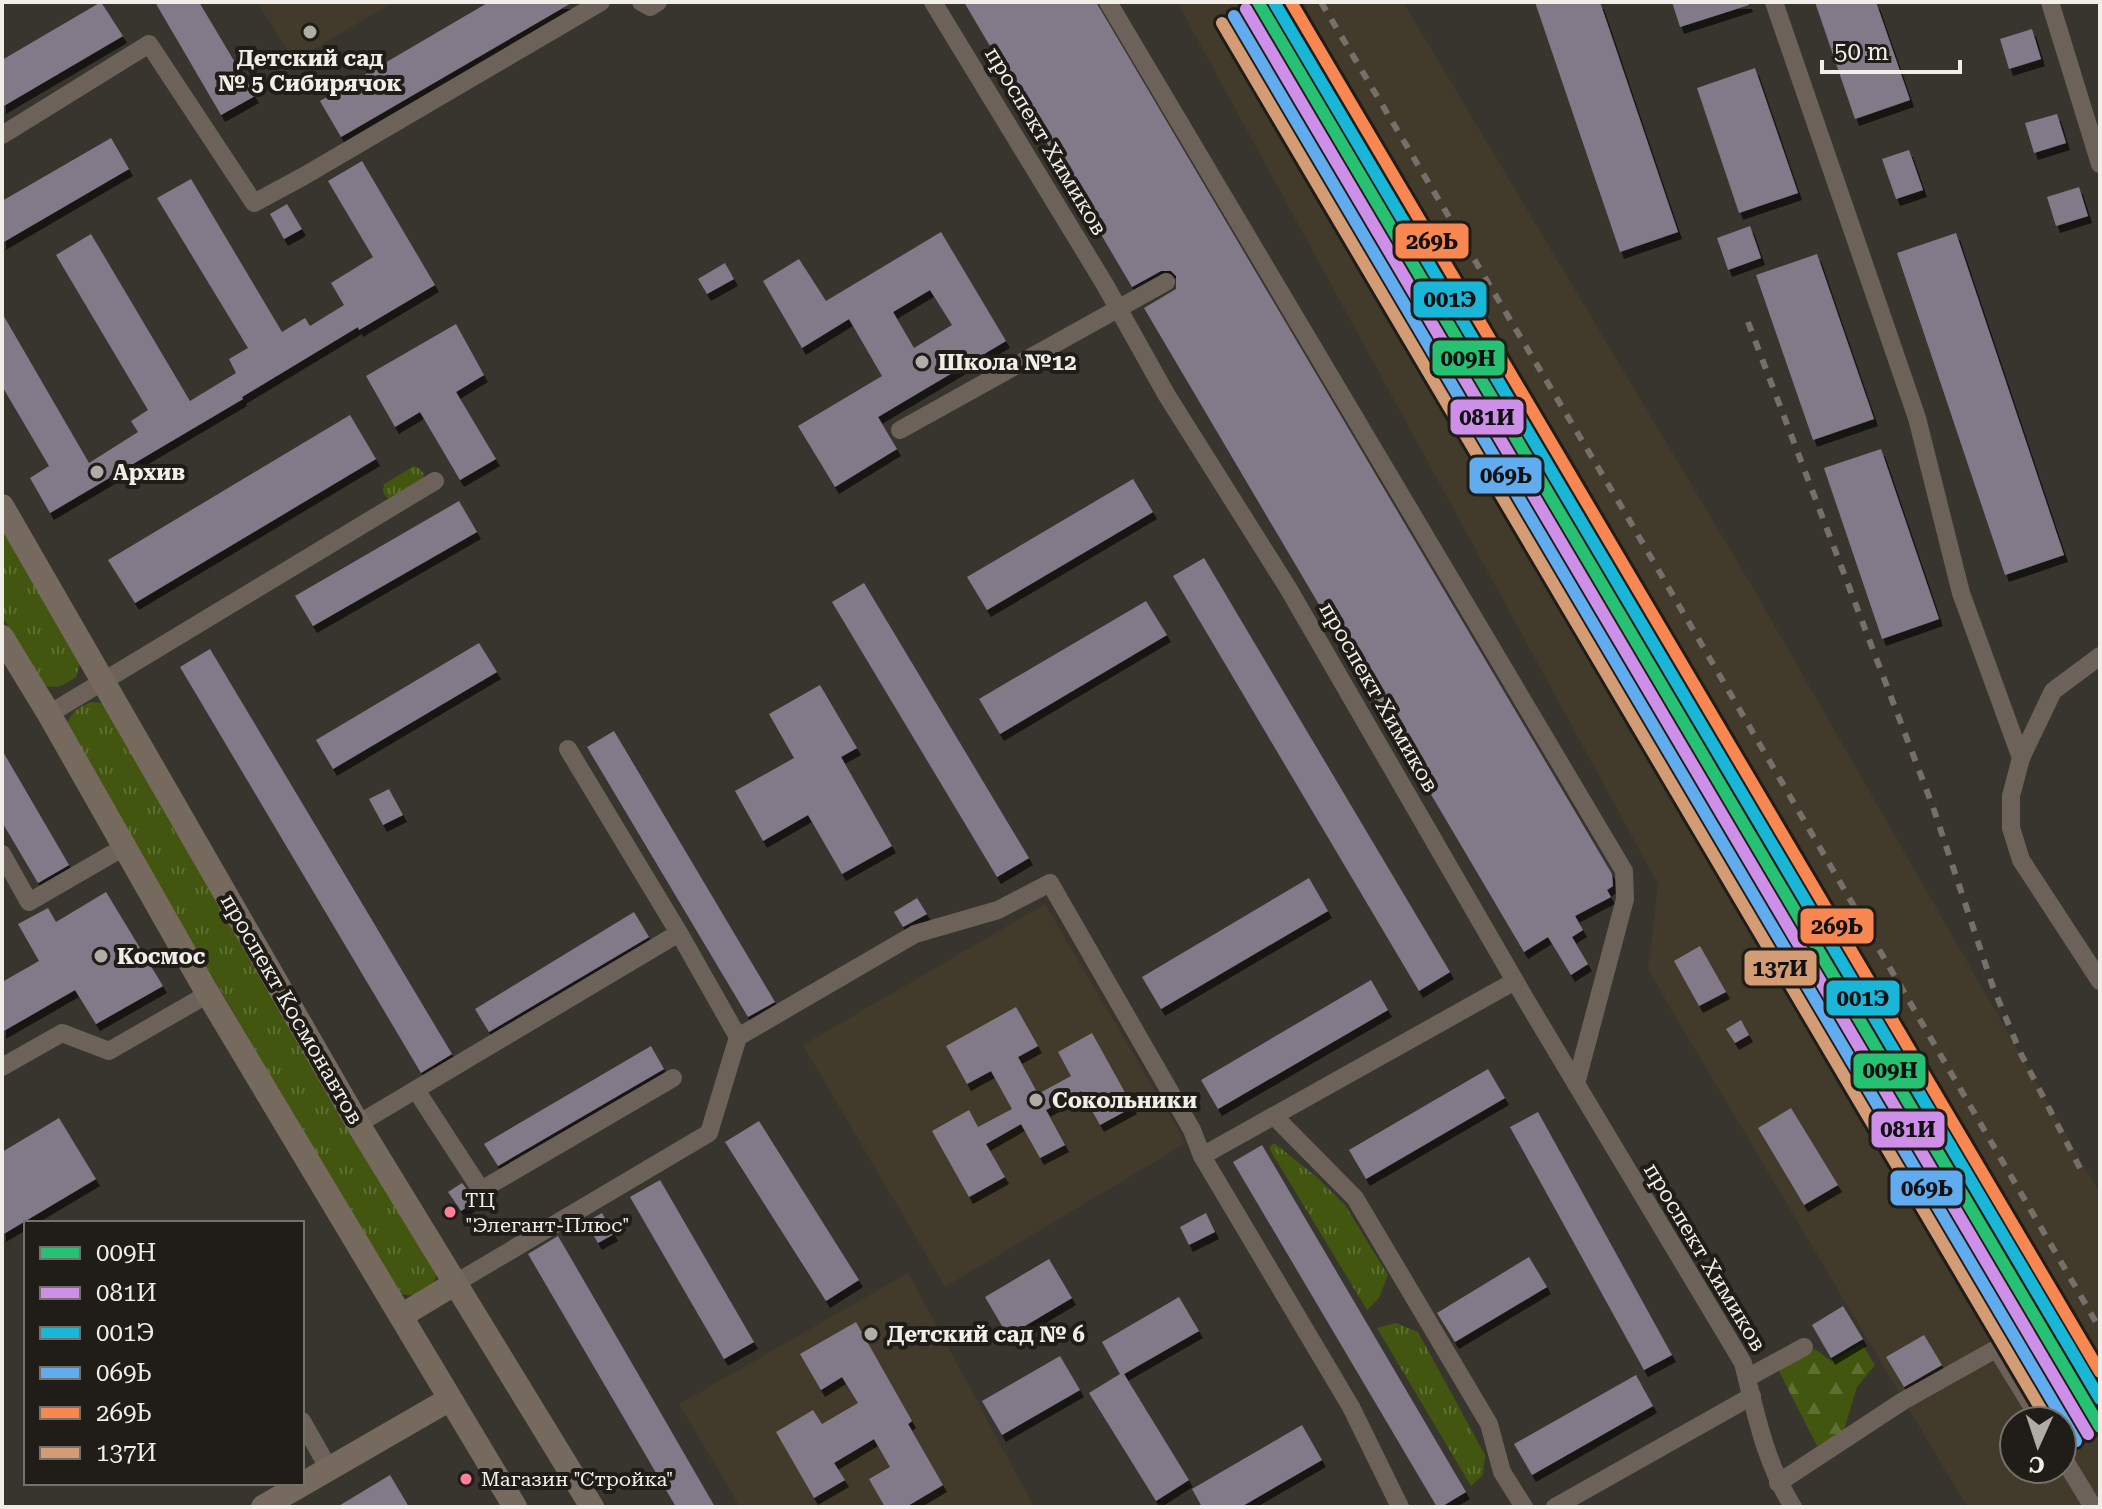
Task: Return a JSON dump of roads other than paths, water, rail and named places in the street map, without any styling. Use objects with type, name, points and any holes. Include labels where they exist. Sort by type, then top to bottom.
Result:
[{"type":"main road","name":"проспект Космонавтов","points":[[2,506],[358,1124],[592,1507]]},
{"type":"main road","points":[[2,637],[208,994],[515,1507]]},
{"type":"main road","points":[[401,1316],[454,1284]]},
{"type":"main road","points":[[304,1483],[450,1399]]},
{"type":"main road","points":[[263,1507],[301,1485]]},
{"type":"street","points":[[2,135],[149,44],[254,203],[601,2]]},
{"type":"street","points":[[641,2],[650,7],[658,2]]},
{"type":"street","name":"проспект Химиков","points":[[933,2],[1119,309],[1166,394],[1288,588],[1515,981],[1743,1363],[1758,1428],[1778,1483],[1793,1507]]},
{"type":"street","points":[[1108,2],[1624,871],[1625,899],[1576,1084]]},
{"type":"street","points":[[1774,2],[1917,418],[1961,593],[2021,758]]},
{"type":"street","points":[[2050,2],[2100,164]]},
{"type":"street","points":[[900,430],[1166,282]]},
{"type":"street","points":[[49,714],[435,481]]},
{"type":"street","points":[[2100,656],[2053,691],[2021,758],[2011,796],[2011,828],[2021,860],[2100,981]]},
{"type":"street","points":[[568,749],[738,1037]]},
{"type":"street","points":[[2,854],[29,902],[124,847]]},
{"type":"street","points":[[454,1284],[709,1133],[738,1037],[915,934],[998,910],[1050,883],[1192,1130],[1202,1156],[1351,1407],[1400,1507]]},
{"type":"street","points":[[358,1124],[679,933]]},
{"type":"street","points":[[1202,1156],[1515,981]]},
{"type":"street","points":[[2,1067],[62,1033],[109,1051],[208,994]]},
{"type":"street","points":[[416,1090],[481,1190],[673,1078]]},
{"type":"street","points":[[1274,1116],[1355,1198],[1489,1424],[1502,1472],[1524,1507]]},
{"type":"street","points":[[1555,1507],[1749,1387],[1804,1347]]},
{"type":"street","points":[[1778,1483],[1903,1401],[1994,1350],[2000,1354],[2031,1405]]},
{"type":"street","points":[[304,1425],[329,1469]]},
{"type":"street","points":[[2078,1482],[2093,1507]]},
{"type":"railway","points":[[1321,2],[1624,511],[2100,1329]]},
{"type":"railway","points":[[1748,322],[1933,807],[1993,987],[2021,1054],[2083,1174]]},
{"type":"place","name":"Детский сад № 5 Сибирячок","points":[[310,32]]},
{"type":"place","name":"Школа №12","points":[[922,362]]},
{"type":"place","name":"Архив","points":[[97,472]]},
{"type":"place","name":"Космос","points":[[101,956]]},
{"type":"place","name":"Сокольники","points":[[1036,1100]]},
{"type":"place","name":"ТЦ \"Элегант-Плюс\"","points":[[450,1212]]},
{"type":"place","name":"Детский сад № 6","points":[[871,1334]]},
{"type":"place","name":"Магазин \"Стройка\"","points":[[466,1479]]}]
